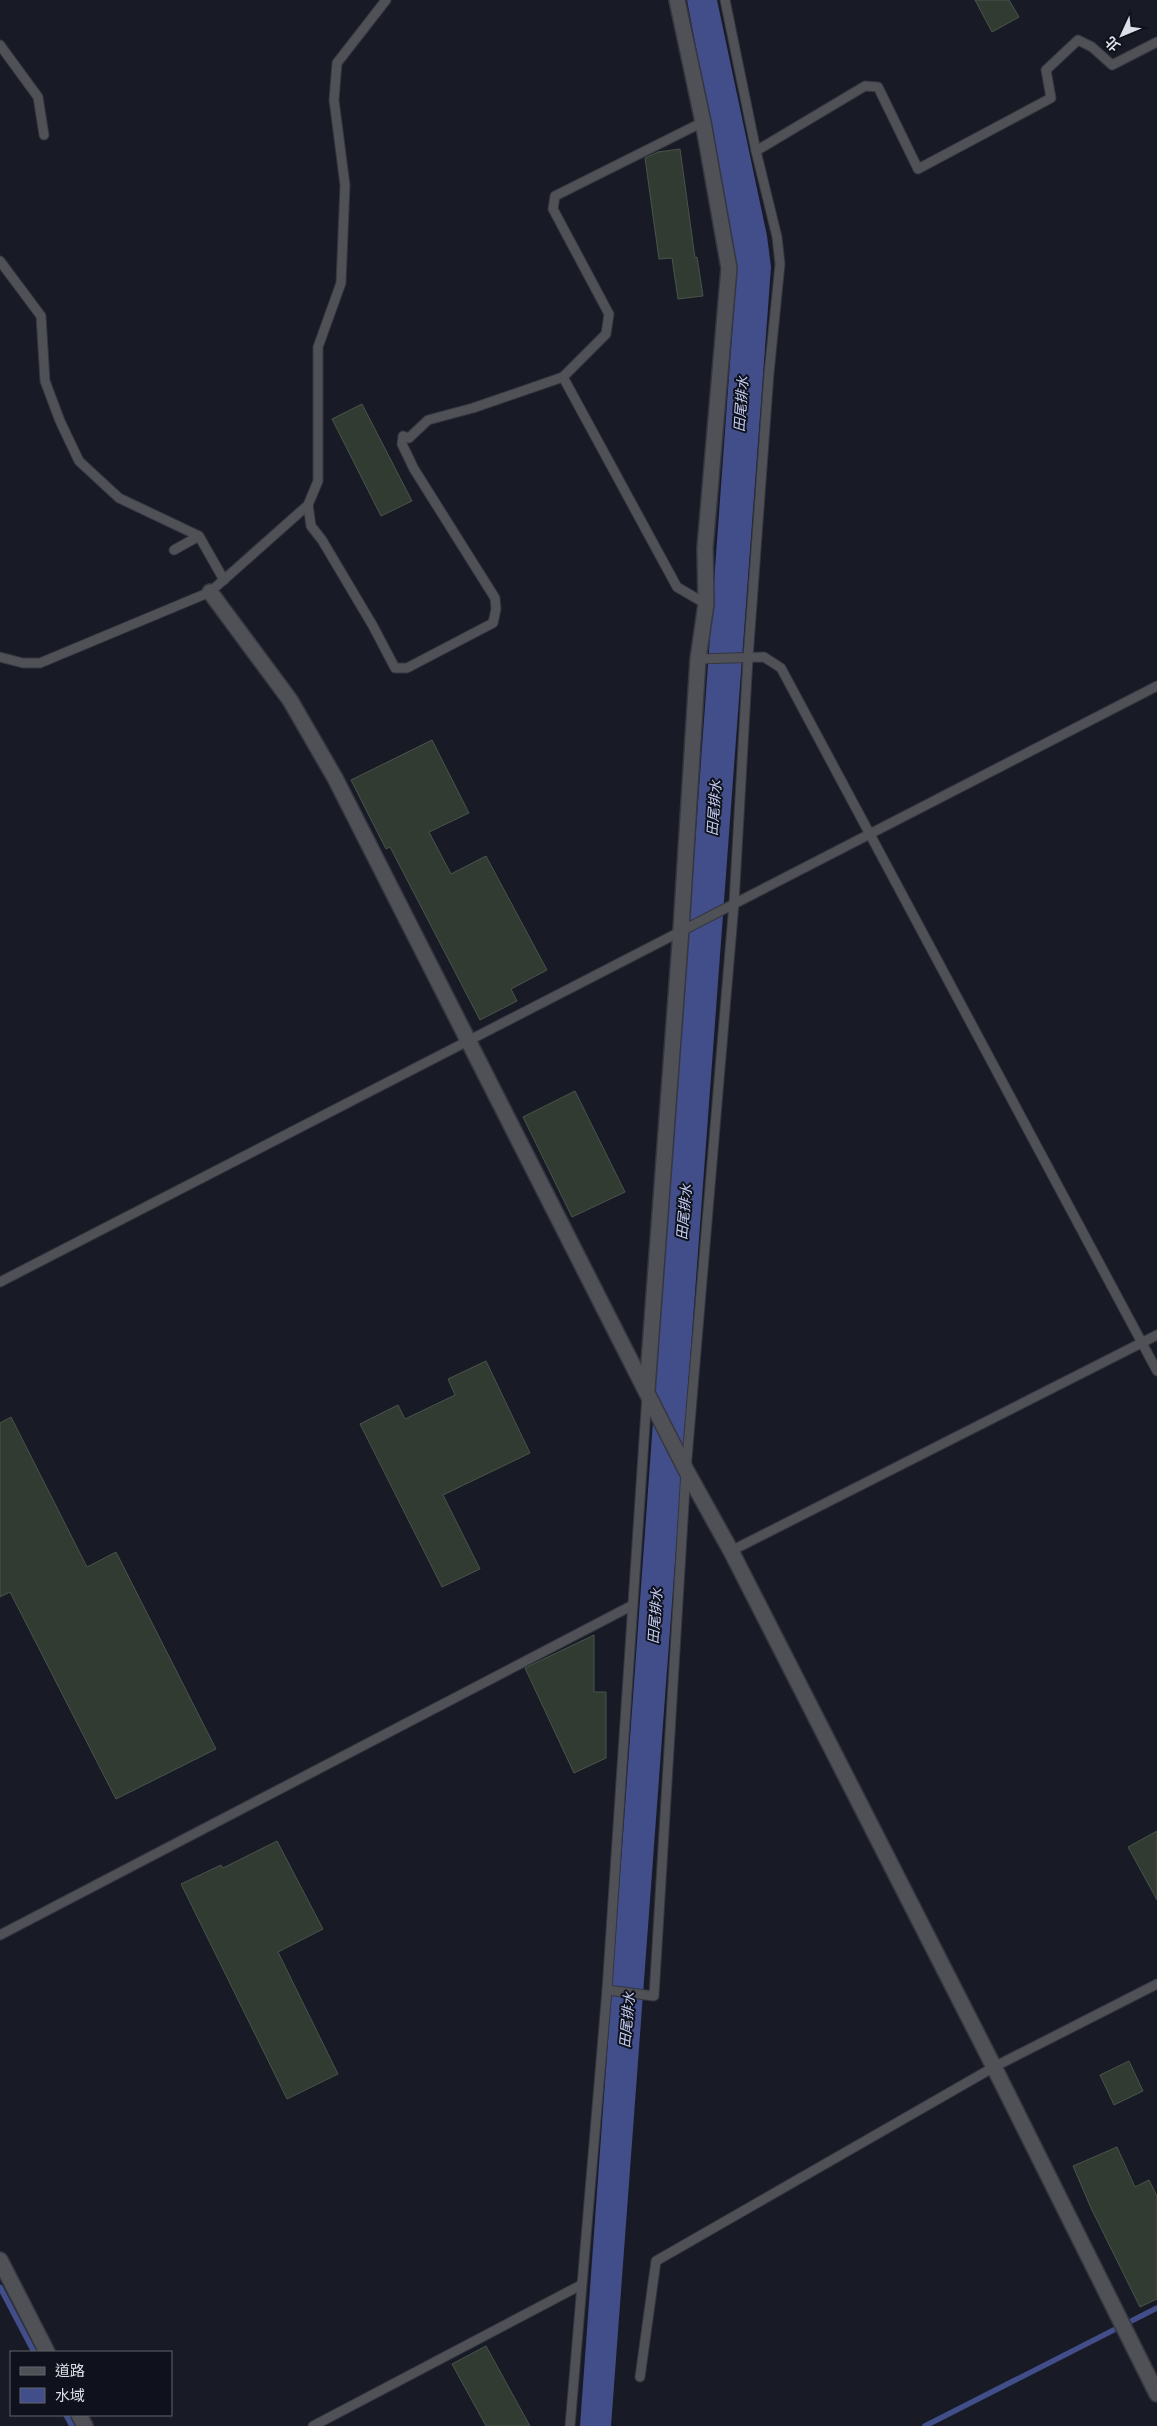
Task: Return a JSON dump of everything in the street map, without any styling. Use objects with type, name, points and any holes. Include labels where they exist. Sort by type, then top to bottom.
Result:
[{"type":"street","points":[[647,1390],[681,930],[705,660],[705,548],[729,268],[703,122],[677,0]]},
{"type":"street","points":[[210,592],[290,700],[335,778],[469,1038],[686,1470],[731,1551],[994,2068],[1157,2394]]},
{"type":"street","points":[[0,2260],[46,2351]]},
{"type":"lane","points":[[0,657],[22,663],[40,663],[210,592],[308,505],[318,481],[318,347],[341,283],[345,185],[334,100],[337,63],[386,0]]},
{"type":"lane","points":[[607,1990],[654,1996],[686,1470],[734,903],[748,658],[780,264],[777,236],[756,151],[725,0]]},
{"type":"lane","points":[[756,151],[866,86],[878,87],[918,169],[1050,98],[1046,70],[1078,40],[1092,47],[1112,65],[1157,42]]},
{"type":"lane","points":[[0,45],[38,96],[44,135]]},
{"type":"lane","points":[[308,505],[311,526],[322,540],[358,600],[395,668],[407,668],[493,624],[496,609],[495,598],[414,469],[402,444],[403,436],[409,438],[428,420],[473,408],[563,377],[606,334],[609,314],[553,208],[555,196],[703,122]]},
{"type":"lane","points":[[0,261],[41,316],[45,381],[60,421],[79,461],[119,498],[199,536],[224,580]]},
{"type":"lane","points":[[563,377],[677,587],[706,604]]},
{"type":"lane","points":[[174,550],[199,536]]},
{"type":"lane","points":[[705,660],[764,658],[781,668],[1157,1372]]},
{"type":"lane","points":[[0,1282],[469,1038],[1157,686]]},
{"type":"lane","points":[[731,1551],[1157,1335]]},
{"type":"lane","points":[[570,2426],[607,1990],[622,1782],[631,1606],[647,1390]]},
{"type":"lane","points":[[0,1935],[631,1606]]},
{"type":"lane","points":[[640,2377],[656,2261],[994,2068],[1157,1984]]},
{"type":"lane","points":[[313,2426],[581,2285]]},
{"type":"water","name":"田尾排水","points":[[687,0],[717,0],[767,236],[771,267],[611,2426],[580,2426],[737,266]]},
{"type":"building","points":[[975,0],[1009,0],[1019,17],[992,32]]},
{"type":"building","points":[[680,149],[695,258],[697,257],[703,296],[678,299],[672,258],[659,259],[645,158],[658,152]]},
{"type":"building","points":[[362,404],[412,501],[381,516],[332,419]]},
{"type":"building","points":[[432,740],[469,813],[429,832],[451,874],[486,856],[547,970],[511,989],[517,1001],[480,1020],[390,847],[386,849],[351,780]]},
{"type":"building","points":[[575,1091],[625,1192],[572,1217],[523,1117]]},
{"type":"building","points":[[486,1361],[530,1453],[443,1495],[480,1569],[442,1587],[360,1424],[398,1405],[405,1419],[455,1395],[448,1379]]},
{"type":"building","points":[[11,1417],[87,1567],[116,1552],[216,1749],[116,1799],[10,1592],[0,1597],[0,1423]]},
{"type":"building","points":[[594,1635],[594,1692],[606,1692],[606,1758],[574,1773],[525,1668]]},
{"type":"building","points":[[1157,1831],[1157,1900],[1128,1847]]},
{"type":"building","points":[[277,1841],[323,1929],[278,1952],[338,2074],[287,2099],[181,1884],[221,1865],[223,1868]]},
{"type":"building","points":[[1129,2061],[1143,2091],[1114,2105],[1100,2075]]},
{"type":"building","points":[[1117,2147],[1135,2187],[1149,2180],[1157,2196],[1157,2299],[1140,2307],[1091,2208],[1073,2166]]},
{"type":"building","points":[[486,2346],[530,2426],[486,2426],[452,2364]]},
{"type":"waterway","points":[[0,2287],[33,2351]]},
{"type":"waterway","points":[[925,2426],[1157,2308]]},
{"type":"waterway","points":[[67,2416],[72,2426]]}]
